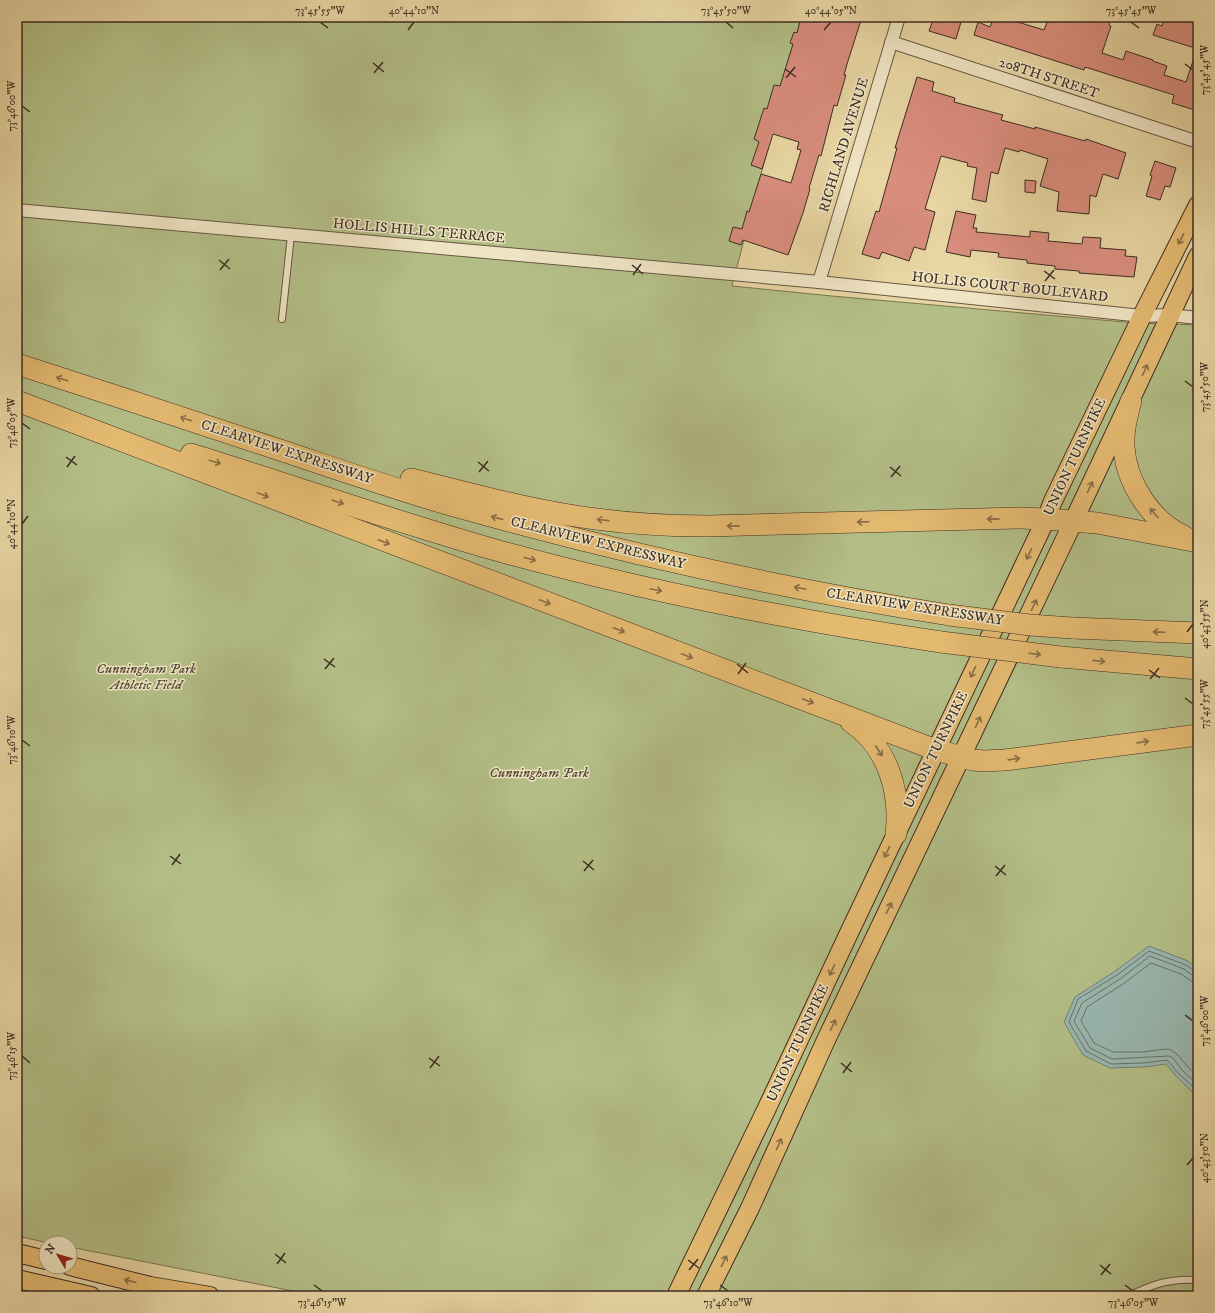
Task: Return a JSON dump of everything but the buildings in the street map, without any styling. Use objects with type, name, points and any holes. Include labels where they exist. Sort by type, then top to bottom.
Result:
[{"type":"highway","name":"CLEARVIEW EXPRESSWAY","points":[[17,364],[361,477],[458,507],[558,534],[657,558],[860,600],[949,615],[1030,625],[1198,633]]},
{"type":"highway","points":[[17,401],[369,536],[936,750],[984,762],[1198,735]]},
{"type":"highway","name":"CLEARVIEW EXPRESSWAY","points":[[17,401],[233,467],[402,523],[550,564],[651,589],[855,629],[941,642],[1061,657],[1198,669]]},
{"type":"highway","points":[[1130,401],[1126,420],[1124,448],[1126,460],[1135,486],[1146,504],[1158,518],[1180,534],[1198,542]]},
{"type":"highway","points":[[249,440],[518,505],[570,515],[621,522],[708,526],[1019,518],[1097,523],[1198,542]]},
{"type":"highway","points":[[828,709],[845,718],[864,733],[880,752],[886,763],[895,791],[898,820],[896,834]]},
{"type":"main road","name":"UNION TURNPIKE","points":[[676,1296],[767,1108],[1046,519],[1053,501],[1142,316],[1198,205]]},
{"type":"main road","name":"UNION TURNPIKE","points":[[706,1296],[750,1208],[826,1040],[1170,315],[1196,268]]},
{"type":"main road","points":[[17,1253],[38,1258]]},
{"type":"main road","points":[[78,1268],[150,1286],[210,1296]]},
{"type":"main road","points":[[17,1279],[91,1296]]},
{"type":"street","name":"RICHLAND AVENUE","points":[[819,282],[899,17]]},
{"type":"street","name":"208TH STREET","points":[[891,42],[1198,142]]},
{"type":"street","name":"HOLLIS HILLS TERRACE","points":[[17,210],[819,282]]},
{"type":"street","name":"HOLLIS COURT BOULEVARD","points":[[819,282],[1142,316],[1170,315],[1198,318]]},
{"type":"lane","points":[[282,319],[291,235]]},
{"type":"lane","points":[[1129,1296],[1143,1289],[1164,1282],[1182,1279],[1198,1280]]},
{"type":"lane","points":[[1192,1296],[1198,1294]]},
{"type":"green space","name":"Cunningham Park","points":[[17,17],[802,17],[732,286],[1136,323],[1198,325],[1198,1296],[318,1296],[78,1249],[78,1235],[38,1235],[38,1241],[17,1236]]},
{"type":"water","points":[[1149,946],[1188,961],[1198,968],[1198,1094],[1195,1095],[1166,1064],[1144,1067],[1110,1068],[1083,1055],[1064,1022],[1075,997],[1114,972]]},
{"type":"park label","name":"Cunningham Park Athletic Field","points":[[146,678]]}]
